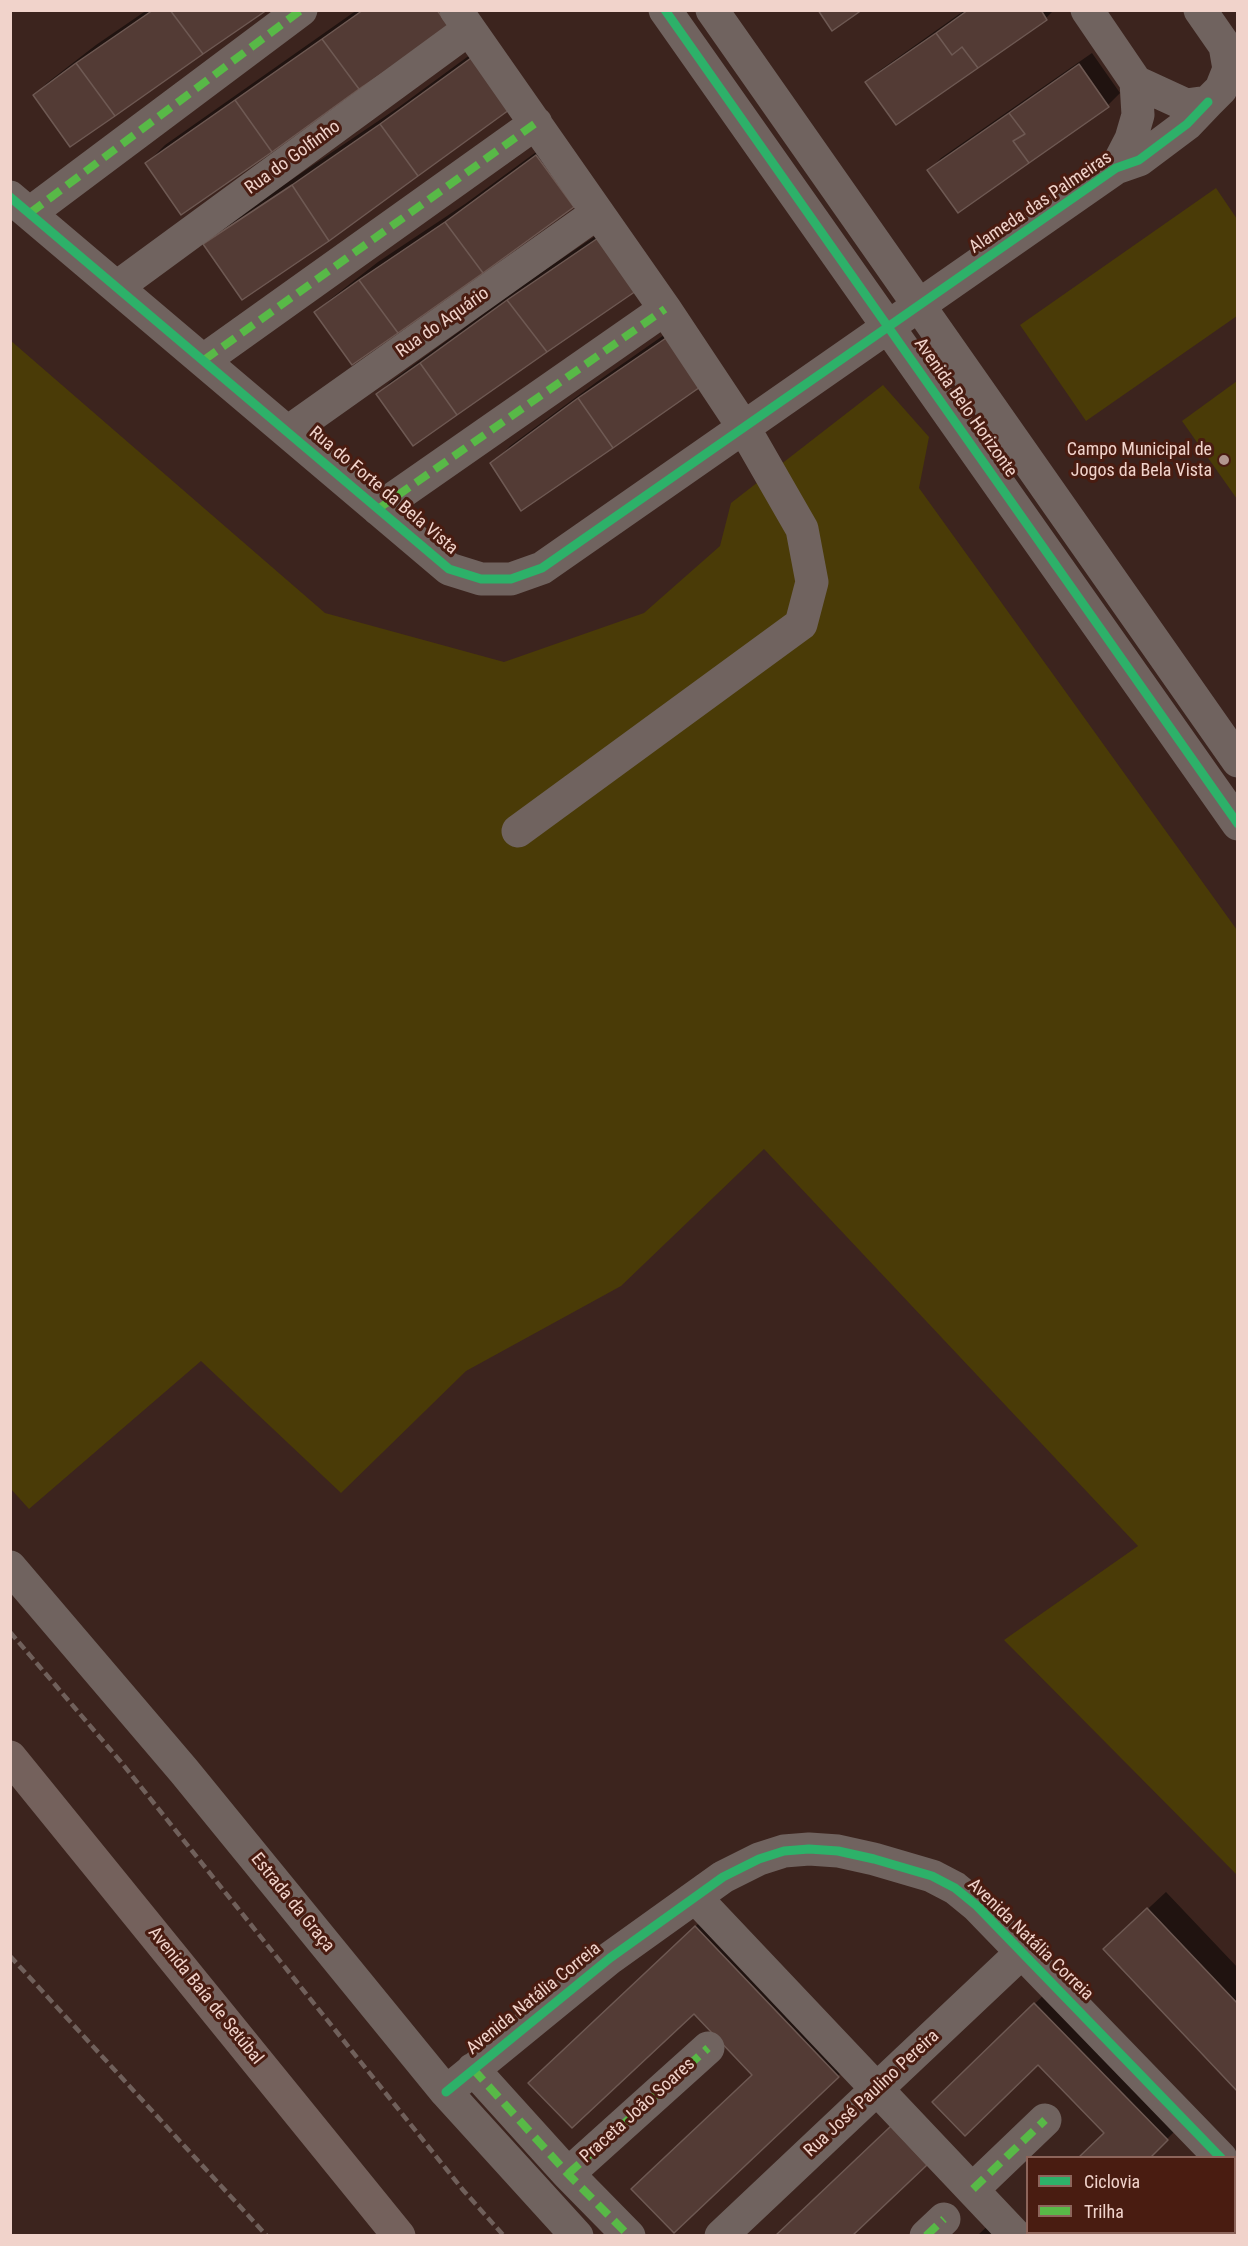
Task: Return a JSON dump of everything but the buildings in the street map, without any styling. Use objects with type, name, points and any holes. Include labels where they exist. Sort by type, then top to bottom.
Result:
[{"type":"main road","name":"Avenida Baía de Setúbal","points":[[10,1757],[399,2235]]},
{"type":"street","points":[[20,205],[301,10]]},
{"type":"street","name":"Avenida Belo Horizonte","points":[[665,10],[1238,824]]},
{"type":"street","name":"Avenida Belo Horizonte","points":[[712,10],[1238,761]]},
{"type":"street","points":[[1087,10],[1136,82],[1138,115],[1131,139],[1116,168]]},
{"type":"street","name":"Alameda das Palmeiras","points":[[888,327],[1116,168],[1139,160],[1188,124],[1221,89],[1229,69],[1225,46],[1200,10]]},
{"type":"street","points":[[463,20],[665,309],[744,428],[802,529],[812,582],[801,624],[518,831]]},
{"type":"street","name":"Rua do Golfinho","points":[[117,287],[463,20]]},
{"type":"street","points":[[1136,82],[1186,105],[1208,102]]},
{"type":"street","points":[[204,360],[536,123]]},
{"type":"street","name":"Rua do Forte da Bela Vista","points":[[20,205],[449,569],[481,579],[511,579],[542,568],[888,327]]},
{"type":"street","name":"Rua do Aquário","points":[[288,432],[597,213]]},
{"type":"street","points":[[378,509],[665,309]]},
{"type":"street","name":"Estrada da Graça","points":[[10,1567],[184,1771],[446,2092],[576,2235]]},
{"type":"street","name":"Avenida Natália Correia","points":[[446,2092],[610,1958],[723,1877],[759,1859],[784,1851],[809,1849],[838,1851],[907,1868],[932,1876],[955,1888],[977,1906],[1218,2156]]},
{"type":"street","points":[[695,1897],[1016,2235]]},
{"type":"street","name":"Rua José Paulino Pereira","points":[[721,2235],[1022,1952]]},
{"type":"street","name":"Praceta João Soares","points":[[568,2174],[708,2048]]},
{"type":"street","points":[[473,2069],[568,2174],[629,2235]]},
{"type":"street","points":[[973,2190],[1045,2120]]},
{"type":"shaded area","points":[[1216,188],[1237,219],[1237,316],[1086,421],[1020,325]]},
{"type":"shaded area","points":[[10,340],[325,613],[504,662],[644,613],[720,546],[731,503],[883,385],[929,437],[919,488],[1237,930],[1237,1875],[1004,1640],[1138,1546],[764,1149],[621,1286],[466,1371],[341,1493],[201,1361],[29,1509],[11,1489]]},
{"type":"shaded area","name":"Campo Municipal de Jogos da Bela Vista","points":[[1237,381],[1237,499],[1182,421]]},
{"type":"railway","points":[[10,1632],[121,1762],[463,2190],[504,2236]]},
{"type":"railway","points":[[10,1956],[267,2236]]},
{"type":"marked path","points":[[30,213],[301,10]]},
{"type":"marked path","points":[[204,360],[536,123]]},
{"type":"marked path","points":[[378,509],[665,309]]},
{"type":"marked path","points":[[568,2174],[708,2048]]},
{"type":"marked path","points":[[473,2069],[568,2174],[629,2236]]},
{"type":"marked path","points":[[973,2189],[1045,2120]]},
{"type":"marked path","points":[[926,2236],[944,2219]]},
{"type":"cycle path","points":[[665,10],[1238,824]]},
{"type":"cycle path","points":[[10,197],[449,569],[481,579],[511,579],[542,568],[1116,168],[1139,160],[1187,124],[1208,102]]},
{"type":"cycle path","points":[[446,2092],[610,1958],[723,1877],[759,1859],[784,1851],[809,1849],[838,1851],[932,1876],[955,1888],[977,1906],[1219,2156]]},
{"type":"place","name":"Campo Municipal de Jogos da Bela Vista","points":[[1224,460]]}]
